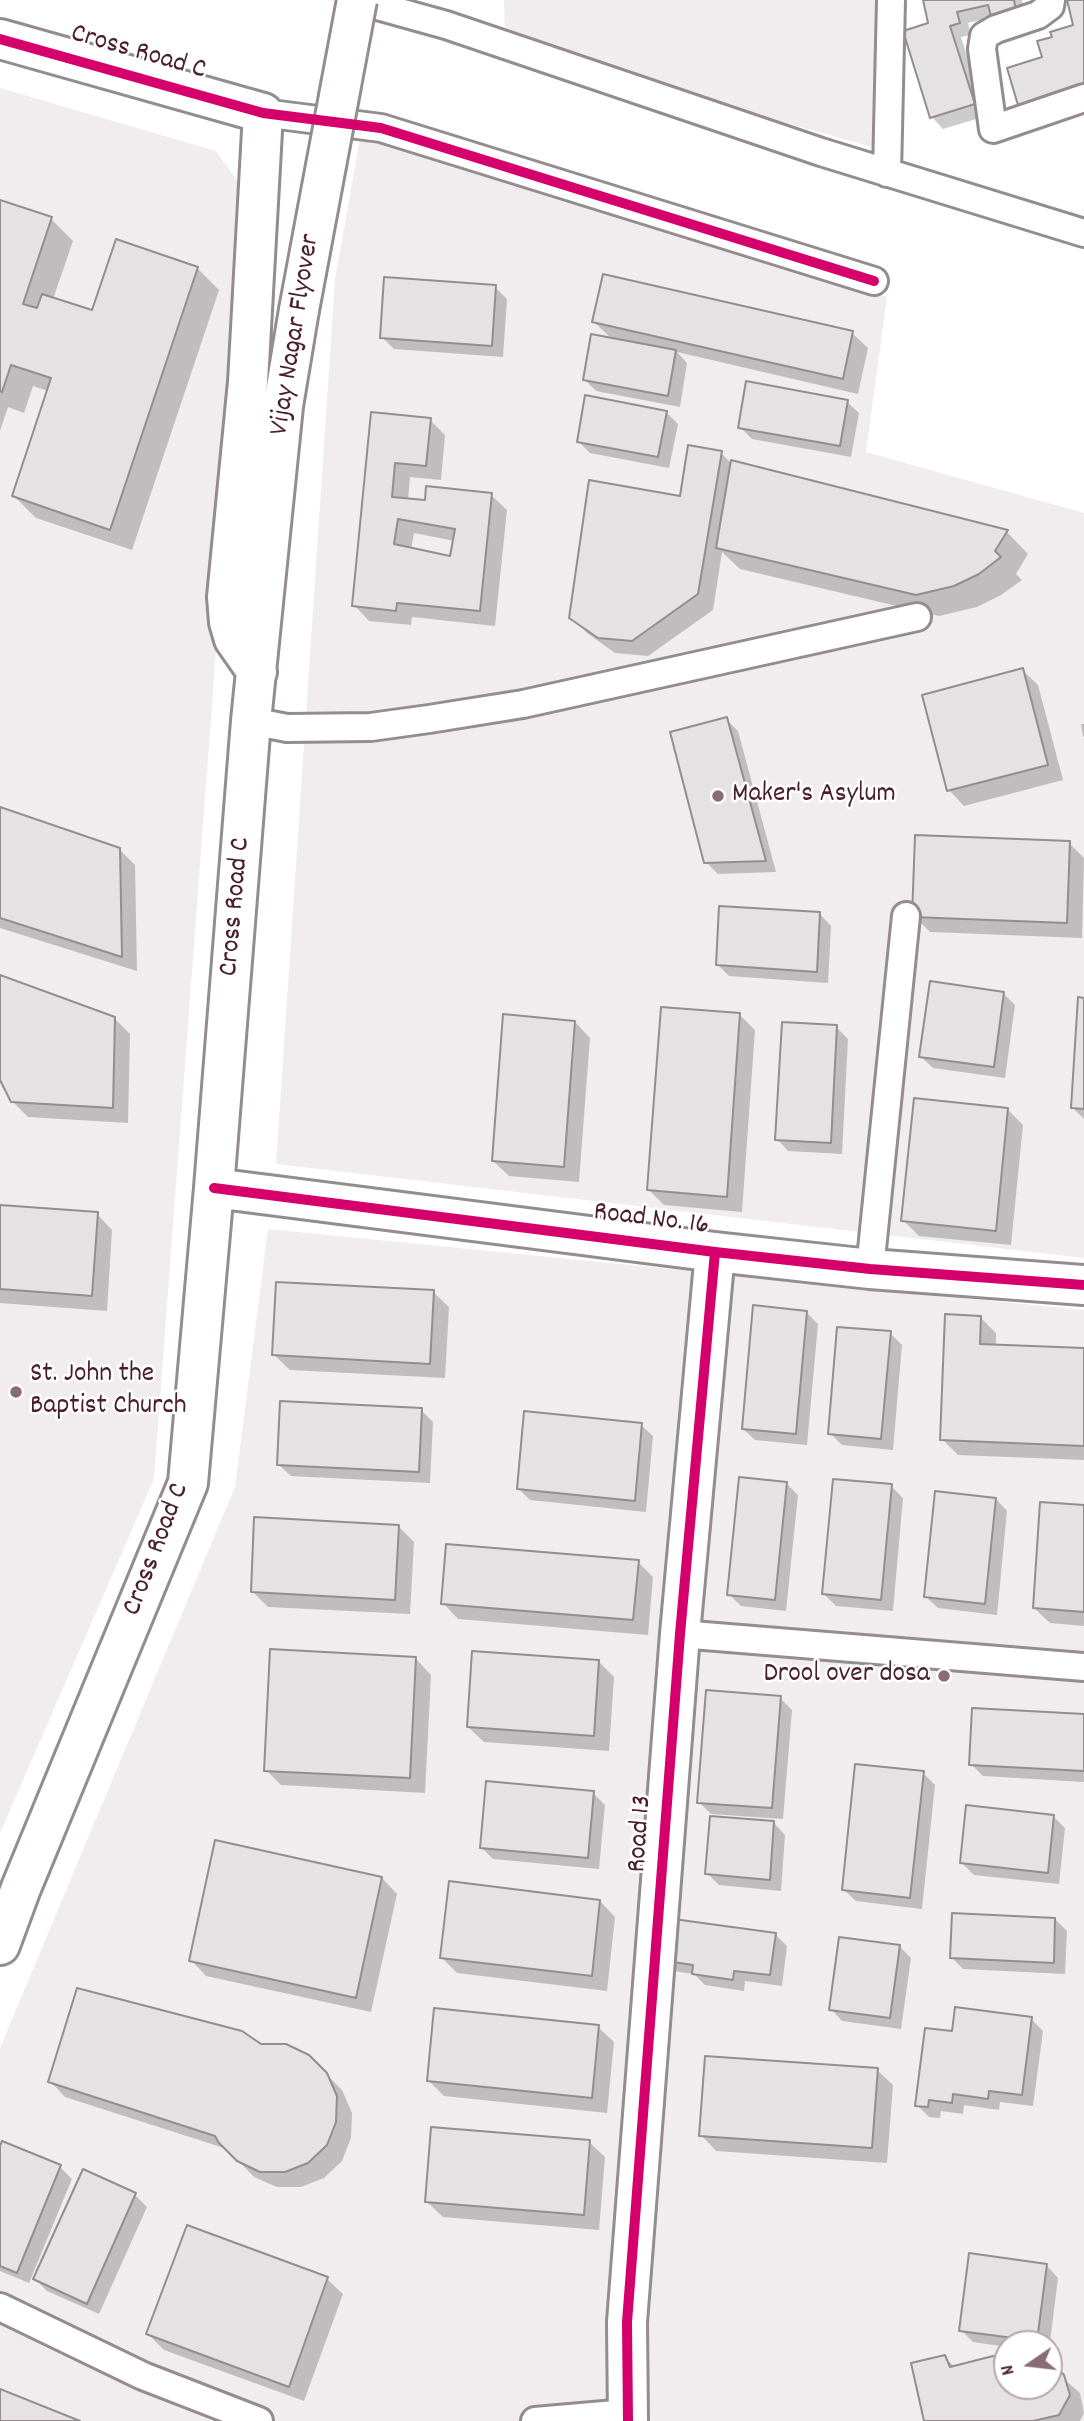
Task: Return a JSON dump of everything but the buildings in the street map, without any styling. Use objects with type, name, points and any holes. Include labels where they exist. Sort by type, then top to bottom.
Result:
[{"type":"street","points":[[887,173],[891,0]]},
{"type":"street","points":[[1051,0],[1050,6],[1038,15],[996,29],[984,36],[982,49],[993,129],[1084,99]]},
{"type":"street","points":[[374,2],[887,173],[1084,233]]},
{"type":"street","name":"Vijay Nagar Flyover","points":[[258,656],[283,406],[299,310],[374,2]]},
{"type":"street","name":"Cross Road C","points":[[0,39],[263,113]]},
{"type":"street","points":[[258,656],[234,639],[229,622],[227,597],[248,382],[263,113],[382,128],[874,281]]},
{"type":"street","points":[[251,721],[287,728],[359,727],[429,719],[564,695],[917,617]]},
{"type":"street","name":"Cross Road C","points":[[0,1945],[26,1875],[188,1483],[258,656]]},
{"type":"street","points":[[870,1269],[906,916]]},
{"type":"street","name":"Road No. 16","points":[[214,1188],[715,1252],[870,1269],[1084,1285]]},
{"type":"street","name":"Road 13","points":[[627,2417],[627,2322],[680,1634],[715,1252]]},
{"type":"street","points":[[680,1634],[1084,1667]]},
{"type":"street","points":[[0,2307],[142,2376],[259,2421]]},
{"type":"street","points":[[535,2421],[627,2417]]},
{"type":"shaded area","points":[[504,0],[887,0],[886,151],[505,44]]},
{"type":"shaded area","points":[[0,88],[216,151],[250,198],[154,1479],[0,1833]]},
{"type":"shaded area","points":[[360,138],[887,297],[866,452],[1084,513],[1084,1258],[276,1164],[335,279]]},
{"type":"shaded area","points":[[268,1229],[1084,1310],[1084,2421],[0,2421],[0,2048],[235,1487]]},
{"type":"cycle path","points":[[0,39],[263,113],[381,128],[874,281]]},
{"type":"cycle path","points":[[214,1188],[715,1252],[870,1269],[1084,1285]]},
{"type":"cycle path","points":[[628,2421],[627,2322],[680,1634],[715,1252]]},
{"type":"place","name":"Maker's Asylum","points":[[718,796]]},
{"type":"place","name":"St. John the Baptist Church","points":[[16,1392]]},
{"type":"place","name":"Drool over dosa","points":[[944,1676]]}]
